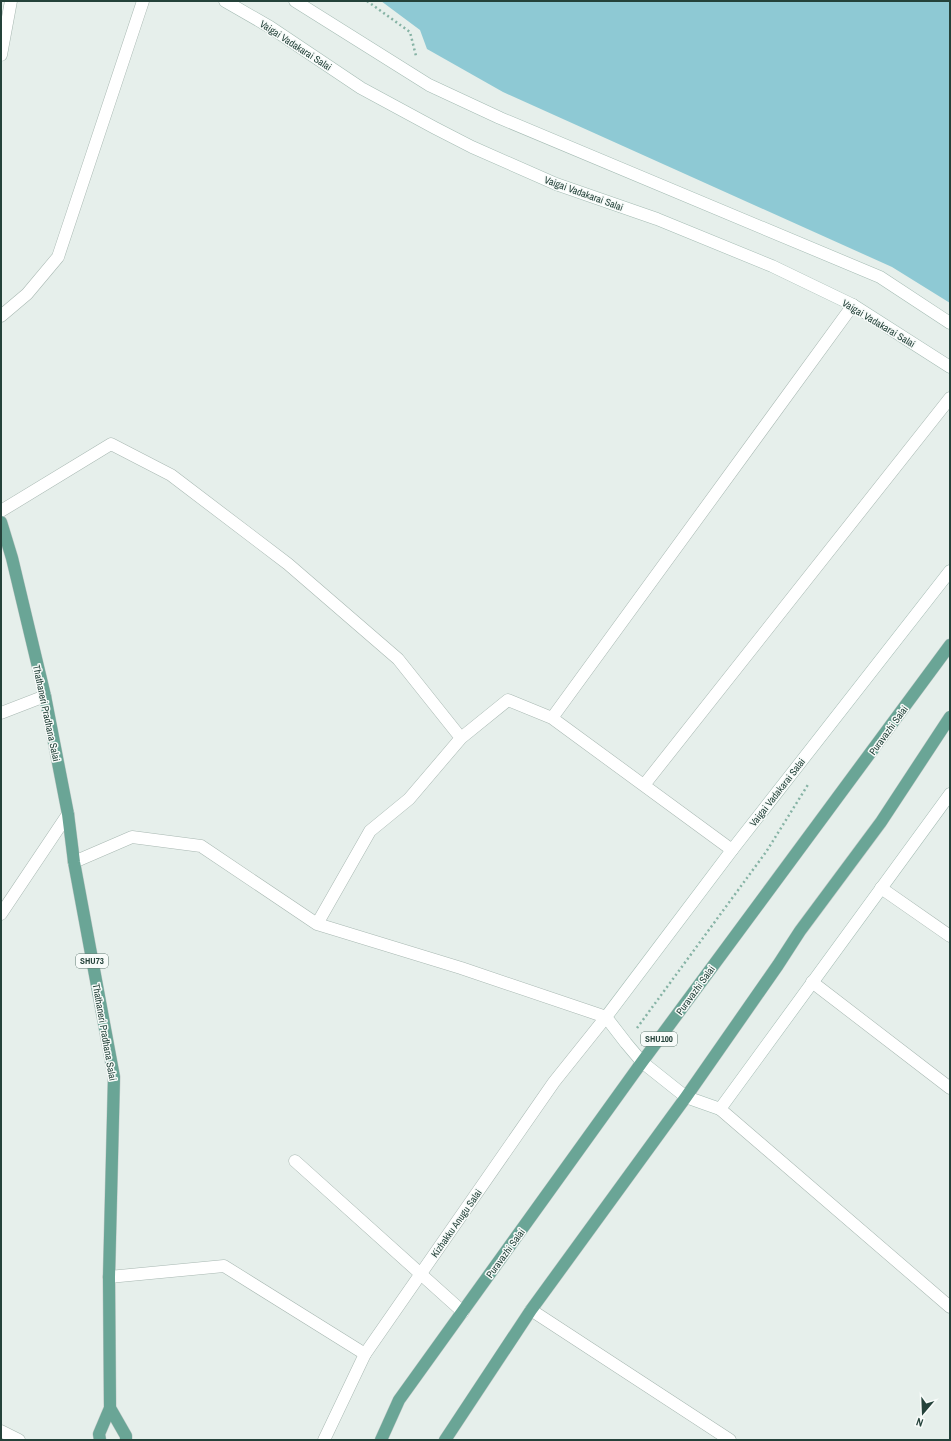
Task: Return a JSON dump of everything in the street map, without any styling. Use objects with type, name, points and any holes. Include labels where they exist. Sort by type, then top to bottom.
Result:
[{"type":"main road","name":"Thathaneri Pradhana Salai","points":[[1,522],[12,558],[45,696],[68,814],[74,862],[114,1077],[108,1277],[110,1408],[100,1434],[100,1440]]},
{"type":"main road","name":"Puravazhi Salai","points":[[381,1440],[399,1400],[642,1062],[950,645]]},
{"type":"main road","points":[[445,1440],[531,1310],[686,1097],[800,931],[881,822],[950,717]]},
{"type":"main road","name":"Thathaneri Pradhana Salai","points":[[110,1408],[126,1436],[126,1440]]},
{"type":"street","points":[[1,55],[11,1]]},
{"type":"street","points":[[1,316],[27,294],[58,257],[143,1]]},
{"type":"street","name":"Vaigai Vadakarai Salai","points":[[225,1],[270,27],[361,88],[472,147],[556,184],[657,219],[765,263],[853,305],[950,367]]},
{"type":"street","points":[[295,1],[429,84],[500,118],[880,277],[950,322]]},
{"type":"street","points":[[552,718],[853,305]]},
{"type":"street","points":[[644,785],[950,398]]},
{"type":"street","points":[[1,511],[111,444],[171,475],[288,564],[398,659],[461,738]]},
{"type":"street","name":"Vaigai Vadakarai Salai","points":[[606,1017],[732,850],[950,571]]},
{"type":"street","points":[[1,714],[45,696]]},
{"type":"street","points":[[317,924],[370,831],[409,799],[461,738],[508,700],[552,718],[732,850]]},
{"type":"street","points":[[720,1109],[950,794]]},
{"type":"street","points":[[1,914],[68,814]]},
{"type":"street","points":[[74,862],[132,837],[201,846],[317,924],[461,968],[606,1017],[642,1062],[686,1097],[720,1109],[950,1306]]},
{"type":"street","points":[[881,888],[950,936]]},
{"type":"street","points":[[812,982],[950,1088]]},
{"type":"street","name":"Kizhakku Anugu Salai","points":[[324,1440],[365,1354],[554,1082],[606,1017]]},
{"type":"street","points":[[295,1160],[463,1312]]},
{"type":"street","points":[[108,1277],[224,1266],[365,1354]]},
{"type":"street","points":[[531,1310],[730,1440]]},
{"type":"street","points":[[1,1431],[19,1440]]},
{"type":"path","points":[[367,1],[410,32],[417,59]]},
{"type":"path","points":[[626,1043],[766,852],[811,781]]},
{"type":"water","points":[[381,1],[950,1],[950,303],[892,267],[503,92],[427,49],[420,30]]}]
